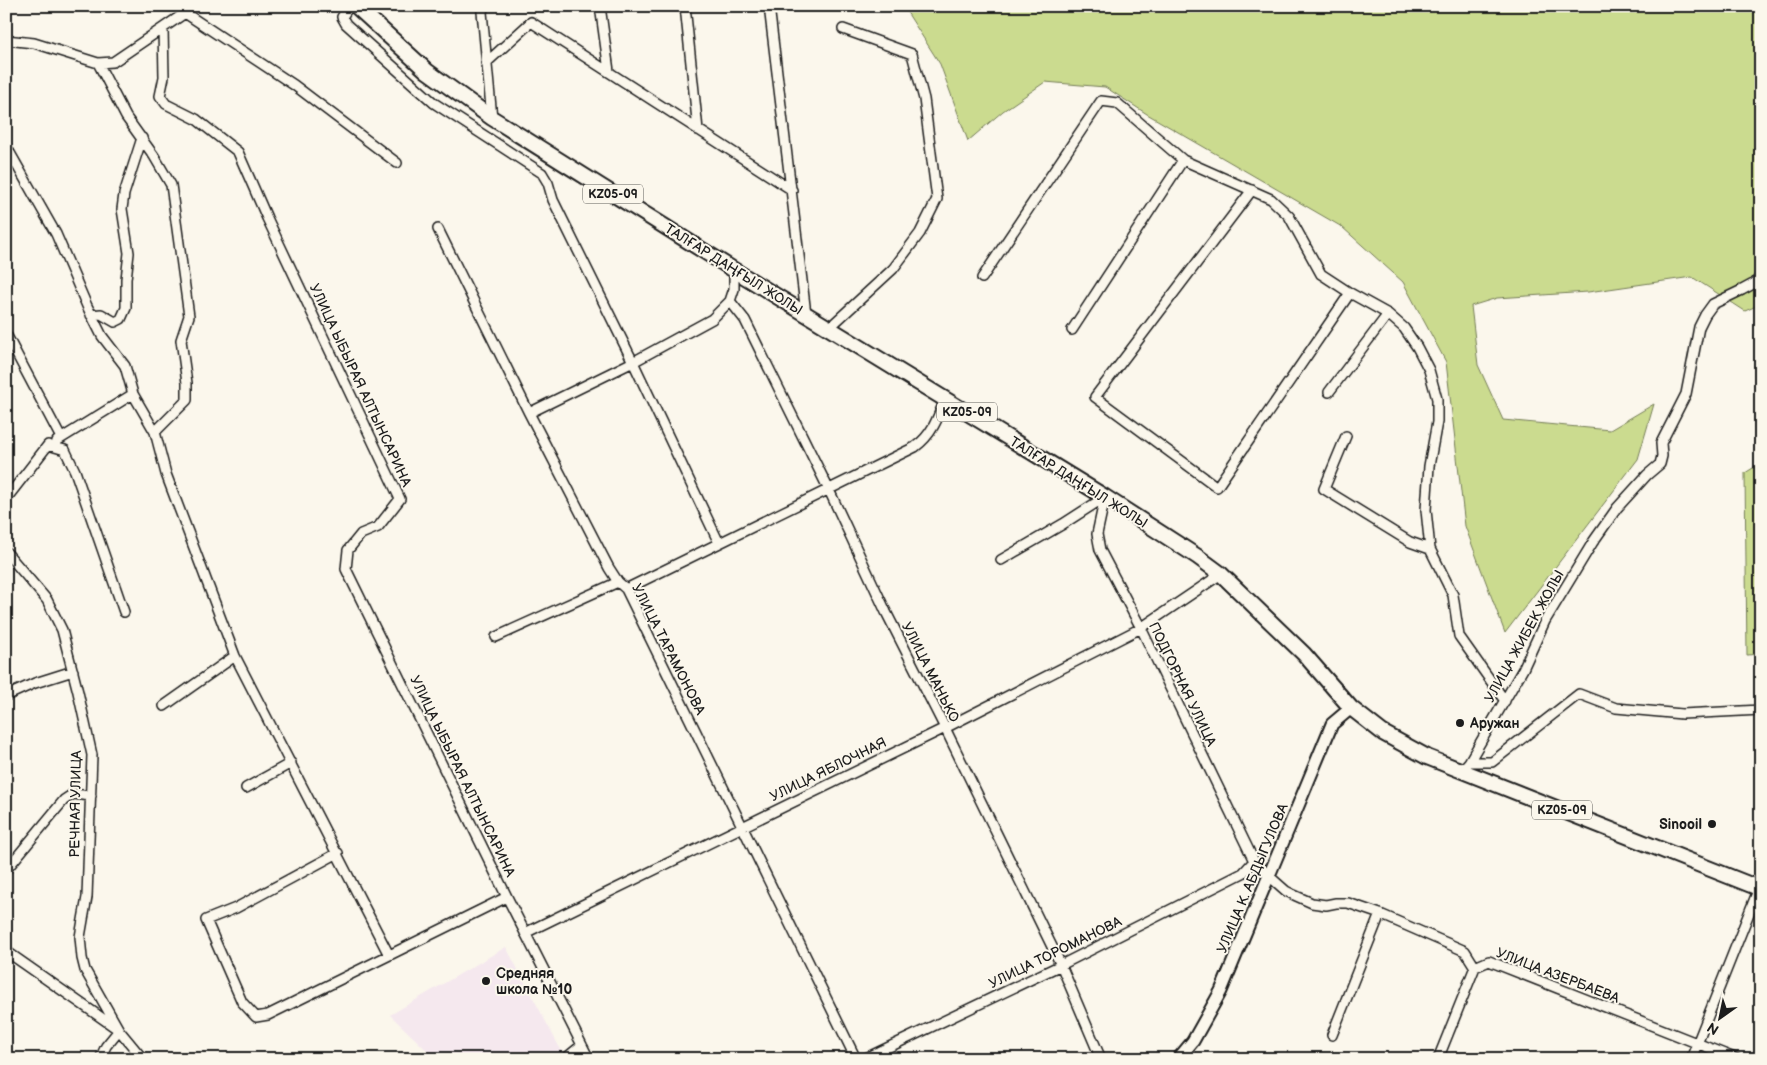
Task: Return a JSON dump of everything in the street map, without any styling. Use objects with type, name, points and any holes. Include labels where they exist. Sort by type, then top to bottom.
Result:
[{"type":"main road","name":"ТАЛҒАР ДАҢҒЫЛ ЖОЛЫ","points":[[356,6],[427,71],[492,118],[734,270],[1105,497],[1198,557],[1221,574],[1304,654],[1351,708],[1383,733],[1427,756],[1465,766],[1760,889]]},
{"type":"street","points":[[349,6],[342,17],[346,24],[434,103],[542,173],[548,183],[553,200],[719,543]]},
{"type":"street","points":[[484,6],[482,12],[492,118]]},
{"type":"street","points":[[600,6],[609,71]]},
{"type":"street","points":[[685,6],[698,130]]},
{"type":"street","points":[[769,6],[806,314]]},
{"type":"street","points":[[6,40],[34,43],[98,63],[113,62],[186,10],[294,85],[397,163]]},
{"type":"street","points":[[486,63],[531,22],[792,190]]},
{"type":"street","name":"УЛИЦА ЫБЫРАЯ АЛТЫНСАРИНА","points":[[163,28],[164,77],[160,96],[166,104],[196,119],[238,152],[267,218],[400,499],[378,526],[361,534],[348,550],[346,569],[589,1059]]},
{"type":"street","points":[[829,328],[893,269],[920,233],[937,199],[924,99],[912,54],[843,29]]},
{"type":"street","points":[[98,63],[126,117],[154,156],[171,185],[189,316],[181,340],[187,382],[187,400],[155,432]]},
{"type":"street","points":[[982,278],[1101,101],[1117,103],[1183,160],[1271,199],[1289,216],[1321,274],[1388,314],[1404,328],[1429,370],[1437,399],[1437,422],[1428,466],[1426,510],[1430,549],[1453,595],[1459,636],[1505,700]]},
{"type":"street","points":[[91,315],[101,314],[115,322],[121,319],[126,308],[126,279],[129,253],[122,209],[124,194],[142,138]]},
{"type":"street","points":[[6,146],[56,234],[102,336],[125,366],[133,394],[155,432],[166,474],[235,656],[389,955]]},
{"type":"street","points":[[1072,330],[1183,160]]},
{"type":"street","points":[[1252,190],[1095,397],[1217,487],[1350,293]]},
{"type":"street","name":"УЛИЦА ТАРАМОНОВА","points":[[438,228],[608,568],[618,582],[626,589],[856,1059]]},
{"type":"street","points":[[529,413],[633,362],[712,319],[730,300],[734,289],[734,270]]},
{"type":"street","name":"УЛИЦА ЖИБЕК ЖОЛЫ","points":[[1465,766],[1523,669],[1544,621],[1593,542],[1617,508],[1647,475],[1660,464],[1662,456],[1661,443],[1686,394],[1699,327],[1705,315],[1713,304],[1755,283],[1761,276]]},
{"type":"street","name":"УЛИЦА МАНЬКО","points":[[730,300],[745,320],[829,490],[886,612],[1062,965],[1101,1059]]},
{"type":"street","points":[[1329,392],[1388,314]]},
{"type":"street","points":[[6,334],[61,438]]},
{"type":"street","points":[[6,499],[48,446],[133,394]]},
{"type":"street","points":[[626,589],[915,447],[925,440],[935,424],[945,399]]},
{"type":"street","points":[[1346,436],[1324,489],[1410,542],[1430,549]]},
{"type":"street","points":[[48,446],[65,450],[75,471],[124,612]]},
{"type":"street","points":[[1001,560],[1105,497]]},
{"type":"street","name":"ПОДГОРНАЯ УЛИЦА","points":[[1105,497],[1097,534],[1100,550],[1141,628],[1254,860],[1269,876]]},
{"type":"street","name":"РЕЧНАЯ УЛИЦА","points":[[6,552],[47,600],[62,630],[92,755],[87,897],[80,946],[85,970],[119,1030],[143,1059]]},
{"type":"street","name":"УЛИЦА ЯБЛОЧНАЯ","points":[[526,934],[945,728],[1141,628],[1221,574]]},
{"type":"street","points":[[496,637],[618,582]]},
{"type":"street","points":[[164,706],[235,656]]},
{"type":"street","points":[[6,696],[35,683],[73,671]]},
{"type":"street","points":[[1465,766],[1492,762],[1578,694],[1616,708],[1682,714],[1761,710]]},
{"type":"street","name":"УЛИЦА К. АБДЫГУЛОВА","points":[[1178,1059],[1193,1041],[1221,991],[1332,724],[1351,708]]},
{"type":"street","points":[[246,788],[291,763]]},
{"type":"street","points":[[6,870],[64,800],[73,794],[91,796]]},
{"type":"street","points":[[338,853],[236,908],[206,920],[242,1002],[256,1017],[268,1015],[507,896]]},
{"type":"street","name":"УЛИЦА ТОРОМАНОВА","points":[[864,1059],[1062,965],[1243,873],[1254,860]]},
{"type":"street","name":"УЛИЦА АЗЕРБАЕВА","points":[[1269,876],[1286,891],[1312,903],[1348,903],[1380,914],[1465,951],[1475,967],[1489,960],[1737,1059]]},
{"type":"street","points":[[1691,1059],[1760,889]]},
{"type":"street","points":[[1332,1035],[1380,914]]},
{"type":"street","points":[[6,951],[119,1030],[106,1046],[100,1059]]},
{"type":"street","points":[[1438,1059],[1475,967]]},
{"type":"street","points":[[565,1059],[582,1045]]},
{"type":"shaded area","name":"Средняя школа №10","points":[[506,947],[562,1052],[553,1059],[436,1059],[390,1015]]},
{"type":"green space","points":[[903,6],[1761,6],[1761,304],[1745,311],[1692,277],[1588,292],[1497,298],[1471,306],[1478,365],[1503,420],[1610,430],[1654,404],[1638,459],[1505,633],[1465,526],[1446,362],[1403,282],[1342,227],[1147,114],[1105,87],[1045,82],[1003,111],[968,141],[940,64]]},
{"type":"green space","points":[[1761,463],[1761,654],[1747,655],[1745,473]]},
{"type":"place","name":"Аружан","points":[[1460,723]]},
{"type":"place","name":"Sinooil","points":[[1712,824]]},
{"type":"place","name":"Средняя школа №10","points":[[486,981]]}]
